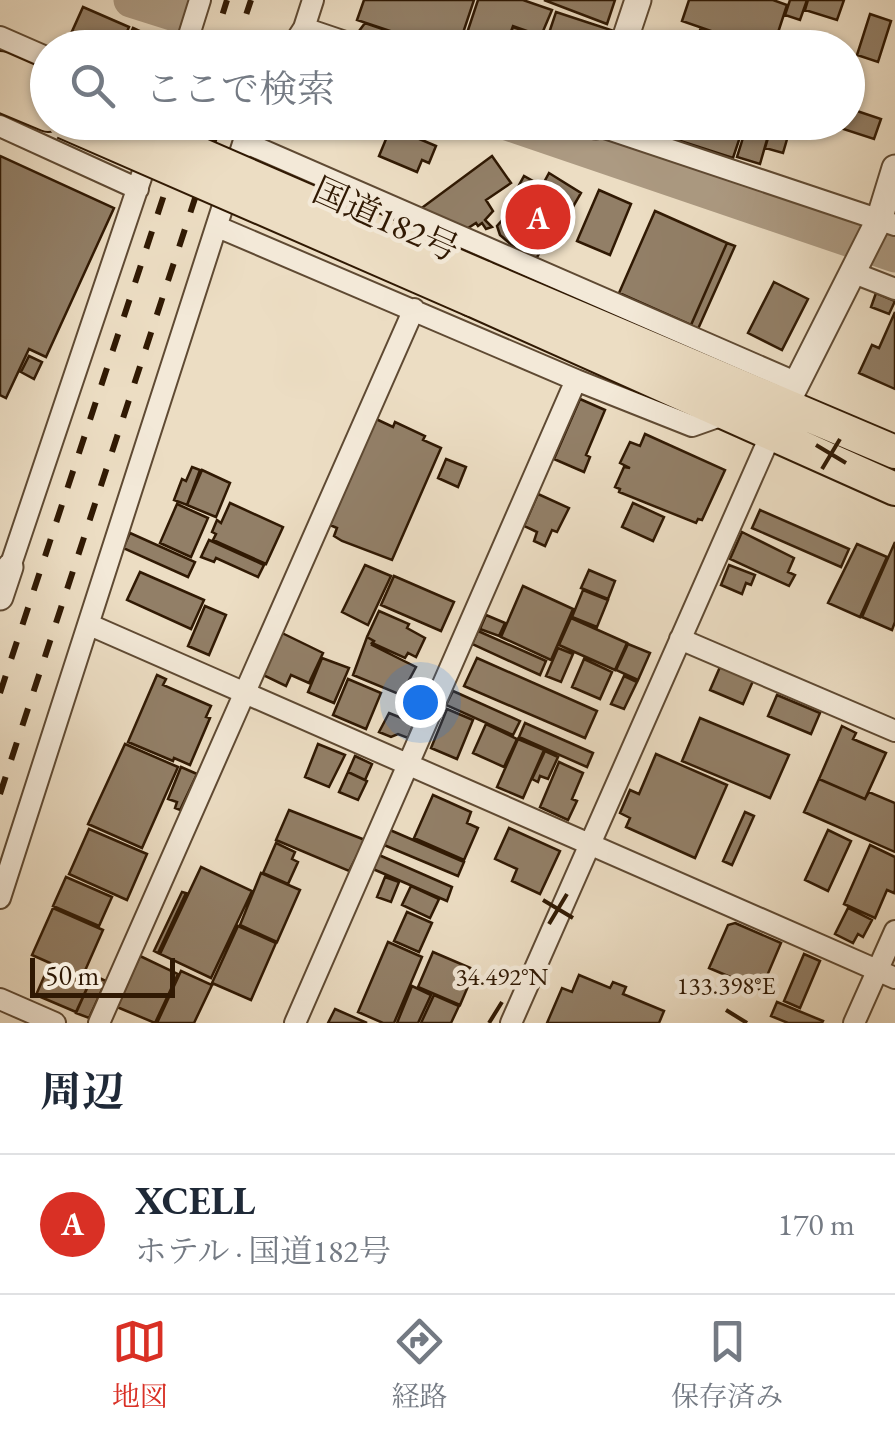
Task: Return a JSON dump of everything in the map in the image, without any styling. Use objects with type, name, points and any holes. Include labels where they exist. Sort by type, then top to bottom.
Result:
[{"type":"highway","points":[[0,68],[30,80]]},
{"type":"highway","points":[[0,94],[30,107]]},
{"type":"highway","name":"国道182号","points":[[109,140],[895,452]]},
{"type":"highway","name":"国道182号","points":[[164,140],[477,288],[726,414],[784,407],[895,489]]},
{"type":"street","points":[[301,30],[314,0]]},
{"type":"street","points":[[628,30],[638,0]]},
{"type":"street","points":[[191,30],[200,1]]},
{"type":"street","points":[[0,37],[30,50]]},
{"type":"street","points":[[0,126],[30,139]]},
{"type":"street","points":[[31,140],[138,188]]},
{"type":"street","points":[[0,597],[153,140]]},
{"type":"street","points":[[0,898],[245,140]]},
{"type":"street","points":[[263,140],[784,407]]},
{"type":"street","points":[[640,140],[883,225]]},
{"type":"street","points":[[511,1023],[784,407],[883,225],[895,168]]},
{"type":"street","points":[[218,227],[692,426],[726,414]]},
{"type":"street","points":[[856,269],[895,289]]},
{"type":"street","points":[[98,1023],[414,308]]},
{"type":"street","points":[[295,1023],[576,380]]},
{"type":"street","points":[[90,625],[886,974]]},
{"type":"street","points":[[680,639],[895,731]]},
{"type":"street","points":[[854,1023],[886,974],[895,931]]},
{"type":"street","points":[[0,1000],[55,1023]]},
{"type":"building","points":[[364,0],[474,0],[464,30],[387,30],[357,20]]},
{"type":"building","points":[[478,0],[523,0],[552,10],[544,30],[513,26],[512,30],[468,30]]},
{"type":"building","points":[[544,0],[615,0],[607,24]]},
{"type":"building","points":[[689,0],[773,0],[787,5],[779,30],[708,30],[682,21]]},
{"type":"building","points":[[790,0],[807,0],[800,20],[785,15]]},
{"type":"building","points":[[808,0],[844,0],[837,20],[805,10]]},
{"type":"building","points":[[83,7],[129,27],[128,30],[73,30]]},
{"type":"building","points":[[556,12],[611,30],[550,30]]},
{"type":"building","points":[[870,14],[891,21],[878,62],[865,58],[865,30]]},
{"type":"building","points":[[365,23],[385,30],[360,30]]},
{"type":"building","points":[[865,114],[881,119],[874,139],[865,136]]},
{"type":"building","points":[[386,140],[422,140],[436,146],[429,163],[422,160],[417,172],[379,156]]},
{"type":"building","points":[[677,140],[739,140],[733,158]]},
{"type":"building","points":[[742,140],[767,140],[760,164],[737,157]]},
{"type":"building","points":[[767,140],[787,140],[783,153],[765,148]]},
{"type":"building","points":[[0,156],[114,208],[46,357],[29,349],[6,398],[0,395]]},
{"type":"building","points":[[492,156],[511,183],[486,200],[493,211],[485,220],[492,227],[486,229],[482,223],[476,223],[465,230],[428,215],[423,207]]},
{"type":"building","points":[[549,173],[581,193],[555,238],[542,231],[536,243],[540,252],[536,259],[527,258],[500,235],[497,226],[504,218],[513,218],[505,211],[524,176],[542,186]]},
{"type":"building","points":[[599,190],[631,204],[610,255],[577,241]]},
{"type":"building","points":[[655,211],[727,243],[691,325],[619,293]]},
{"type":"building","points":[[727,243],[735,246],[698,329],[691,325]]},
{"type":"building","points":[[774,282],[808,299],[782,350],[748,333]]},
{"type":"building","points":[[876,293],[895,301],[889,314],[871,307]]},
{"type":"building","points":[[895,312],[895,389],[859,373],[872,345],[879,348]]},
{"type":"building","points":[[29,356],[42,362],[34,379],[21,372]]},
{"type":"building","points":[[580,399],[605,410],[586,455],[590,457],[584,472],[554,459]]},
{"type":"building","points":[[376,419],[393,427],[395,422],[441,448],[392,560],[342,541],[334,536],[337,528],[330,525]]},
{"type":"building","points":[[645,434],[725,470],[702,520],[696,523],[615,487],[624,467],[630,468],[620,463],[630,442],[640,446]]},
{"type":"building","points":[[446,459],[466,467],[458,487],[438,478]]},
{"type":"building","points":[[192,467],[200,470],[187,505],[174,500],[182,479],[186,481]]},
{"type":"building","points":[[202,470],[230,483],[216,517],[187,505]]},
{"type":"building","points":[[538,494],[569,508],[545,546],[534,541],[537,532],[524,526]]},
{"type":"building","points":[[230,503],[283,527],[266,564],[213,540],[217,520],[221,523]]},
{"type":"building","points":[[633,503],[664,517],[653,541],[622,527]]},
{"type":"building","points":[[177,504],[208,518],[191,557],[160,543]]},
{"type":"building","points":[[760,510],[849,549],[841,567],[752,528]]},
{"type":"building","points":[[742,532],[794,558],[788,572],[795,575],[789,586],[730,559]]},
{"type":"building","points":[[130,533],[195,562],[188,577],[123,548]]},
{"type":"building","points":[[209,540],[264,565],[258,577],[216,558],[214,562],[201,557]]},
{"type":"building","points":[[895,542],[895,622],[892,630],[862,617]]},
{"type":"building","points":[[857,544],[887,557],[860,617],[828,603]]},
{"type":"building","points":[[365,565],[391,576],[368,625],[342,612]]},
{"type":"building","points":[[729,565],[755,575],[742,594],[721,585]]},
{"type":"building","points":[[589,570],[615,581],[608,599],[581,588]]},
{"type":"building","points":[[140,572],[204,600],[191,629],[127,600]]},
{"type":"building","points":[[394,576],[454,602],[441,631],[381,605]]},
{"type":"building","points":[[523,586],[573,609],[551,660],[501,637]]},
{"type":"building","points":[[583,590],[608,600],[597,627],[572,617]]},
{"type":"building","points":[[205,606],[226,615],[209,655],[188,646]]},
{"type":"building","points":[[379,611],[409,624],[407,628],[425,638],[416,657],[408,653],[405,658],[367,637]]},
{"type":"building","points":[[486,615],[505,623],[499,636],[480,629]]},
{"type":"building","points":[[571,618],[627,643],[615,670],[559,645]]},
{"type":"building","points":[[478,631],[546,661],[540,675],[472,644]]},
{"type":"building","points":[[282,633],[323,653],[309,683],[291,675],[286,686],[263,675]]},
{"type":"building","points":[[367,637],[374,641],[372,645],[416,667],[401,695],[353,675]]},
{"type":"building","points":[[628,644],[650,653],[638,680],[616,670]]},
{"type":"building","points":[[558,648],[573,654],[561,682],[546,676]]},
{"type":"building","points":[[322,658],[349,668],[334,703],[308,692]]},
{"type":"building","points":[[477,658],[597,711],[585,738],[464,686]]},
{"type":"building","points":[[584,659],[612,672],[600,699],[572,687]]},
{"type":"building","points":[[720,667],[753,681],[743,704],[710,690]]},
{"type":"building","points":[[157,675],[166,679],[163,685],[211,706],[206,717],[210,718],[190,765],[128,742]]},
{"type":"building","points":[[624,676],[637,682],[624,709],[611,704]]},
{"type":"building","points":[[348,679],[381,693],[366,729],[333,715]]},
{"type":"building","points":[[417,683],[430,689],[422,706],[409,700]]},
{"type":"building","points":[[453,691],[520,721],[513,735],[446,705]]},
{"type":"building","points":[[777,695],[820,713],[811,734],[768,716]]},
{"type":"building","points":[[447,709],[473,720],[457,759],[431,748]]},
{"type":"building","points":[[389,713],[414,723],[408,738],[379,732]]},
{"type":"building","points":[[700,718],[789,755],[770,798],[682,761]]},
{"type":"building","points":[[525,723],[593,753],[587,767],[519,737]]},
{"type":"building","points":[[486,724],[517,739],[504,767],[473,753]]},
{"type":"building","points":[[842,726],[856,733],[853,739],[886,753],[865,799],[819,779]]},
{"type":"building","points":[[518,739],[544,750],[523,798],[497,787]]},
{"type":"building","points":[[125,744],[178,767],[142,848],[88,824]]},
{"type":"building","points":[[318,744],[345,755],[329,787],[305,777]]},
{"type":"building","points":[[545,751],[558,757],[548,779],[540,776],[538,782],[532,779]]},
{"type":"building","points":[[656,754],[727,785],[695,858],[626,827],[630,818],[620,813],[630,790],[639,794]]},
{"type":"building","points":[[355,756],[372,764],[365,780],[348,772]]},
{"type":"building","points":[[559,762],[583,773],[568,820],[540,807]]},
{"type":"building","points":[[181,767],[197,774],[180,810],[175,808],[177,802],[168,799]]},
{"type":"building","points":[[348,772],[367,781],[358,800],[339,792]]},
{"type":"building","points":[[819,779],[865,799],[869,792],[895,803],[895,852],[804,812]]},
{"type":"building","points":[[433,795],[471,812],[467,823],[478,828],[464,860],[414,838]]},
{"type":"building","points":[[289,810],[365,840],[349,871],[276,840]]},
{"type":"building","points":[[745,812],[754,816],[732,865],[723,861]]},
{"type":"building","points":[[509,828],[560,851],[540,894],[512,881],[517,869],[495,859]]},
{"type":"building","points":[[89,829],[147,854],[127,900],[69,874]]},
{"type":"building","points":[[390,830],[464,862],[458,876],[384,845]]},
{"type":"building","points":[[828,830],[851,841],[828,891],[805,880]]},
{"type":"building","points":[[276,843],[295,852],[292,859],[298,862],[288,884],[263,873]]},
{"type":"building","points":[[870,845],[895,857],[895,890],[887,890],[875,918],[844,904]]},
{"type":"building","points":[[379,855],[452,887],[447,901],[373,869]]},
{"type":"building","points":[[201,867],[252,891],[211,978],[160,954]]},
{"type":"building","points":[[261,873],[300,890],[277,942],[240,925]]},
{"type":"building","points":[[66,877],[112,897],[99,926],[53,906]]},
{"type":"building","points":[[385,877],[399,882],[391,902],[377,897]]},
{"type":"building","points":[[411,886],[439,899],[430,918],[402,905]]},
{"type":"building","points":[[182,892],[186,893],[158,953],[154,951]]},
{"type":"building","points":[[53,908],[103,930],[84,973],[92,977],[76,1012],[36,995],[50,963],[32,955]]},
{"type":"building","points":[[848,908],[872,920],[863,937],[858,934],[853,943],[835,934]]},
{"type":"building","points":[[407,912],[432,923],[419,952],[394,941]]},
{"type":"building","points":[[735,923],[781,943],[761,990],[709,968],[728,925]]},
{"type":"building","points":[[238,926],[276,943],[251,1000],[212,983]]},
{"type":"building","points":[[388,942],[422,957],[394,1023],[383,1023],[358,1012]]},
{"type":"building","points":[[433,952],[475,970],[460,1005],[418,987]]},
{"type":"building","points":[[804,954],[820,961],[800,1008],[784,1001]]},
{"type":"building","points":[[140,956],[178,974],[155,1023],[117,1007]]},
{"type":"building","points":[[181,971],[212,985],[194,1023],[157,1023]]},
{"type":"building","points":[[93,975],[106,981],[89,1018],[76,1013]]},
{"type":"building","points":[[579,975],[610,988],[613,982],[626,987],[623,994],[664,1011],[659,1023],[547,1023],[562,988],[572,992]]},
{"type":"building","points":[[412,986],[431,995],[418,1023],[397,1023]]},
{"type":"building","points":[[434,995],[459,1006],[451,1023],[421,1023]]},
{"type":"building","points":[[777,1002],[823,1021],[788,1023],[771,1016]]},
{"type":"building","points":[[335,1009],[367,1023],[328,1023]]},
{"type":"waterway","points":[[131,0],[188,18]]},
{"type":"waterway","points":[[557,140],[895,255]]},
{"type":"railway","points":[[218,30],[227,0]]},
{"type":"railway","points":[[241,30],[251,0]]},
{"type":"railway","points":[[0,693],[182,140]]},
{"type":"railway","points":[[0,794],[214,140]]},
{"type":"place","name":"XCELL","points":[[538,217]]}]
